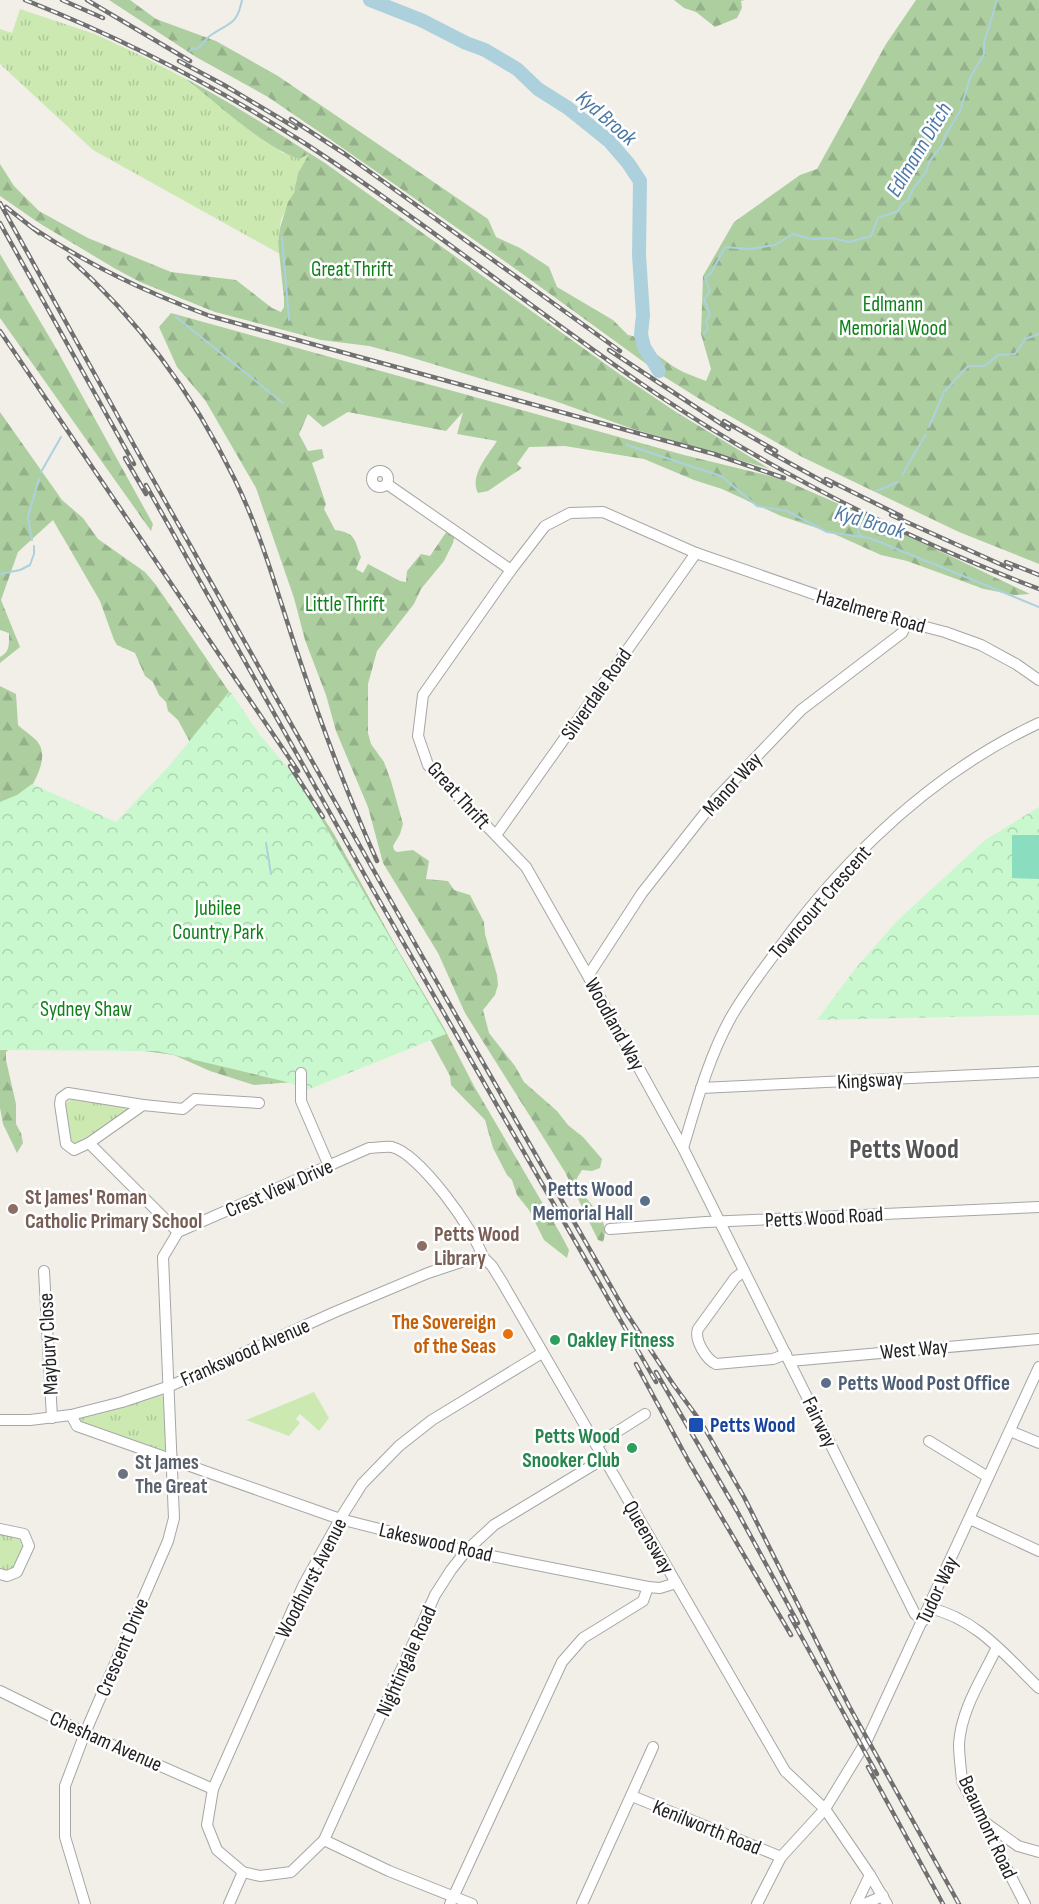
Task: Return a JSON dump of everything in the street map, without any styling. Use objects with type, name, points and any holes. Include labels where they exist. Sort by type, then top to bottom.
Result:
[{"type":"street","points":[[387,484],[512,570]]},
{"type":"street","name":"Great Thrift","points":[[496,835],[428,765],[418,736],[423,695],[545,526],[570,513],[603,512],[696,553]]},
{"type":"street","name":"Hazelmere Road","points":[[696,553],[857,609],[945,632],[981,645],[1016,664],[1039,680]]},
{"type":"street","name":"Silverdale Road","points":[[496,835],[696,553]]},
{"type":"street","name":"Manor Way","points":[[588,976],[642,893],[716,799],[801,710],[902,633],[907,623]]},
{"type":"street","name":"Towncourt Crescent","points":[[683,1148],[701,1088],[730,1020],[761,972],[795,926],[827,888],[897,817],[929,790],[972,760],[1039,723]]},
{"type":"street","name":"Woodland Way","points":[[496,835],[526,867],[683,1148],[720,1222]]},
{"type":"street","name":"Kingsway","points":[[701,1088],[1039,1072]]},
{"type":"street","points":[[301,1073],[301,1101],[329,1166]]},
{"type":"street","points":[[143,1105],[89,1143],[74,1150],[66,1144],[60,1104],[61,1098],[68,1093],[183,1109],[195,1099],[259,1103]]},
{"type":"street","points":[[89,1143],[177,1233],[163,1257],[170,1386]]},
{"type":"street","name":"Crest View Drive","points":[[177,1233],[369,1148],[392,1147],[411,1156],[432,1180],[467,1225],[483,1257]]},
{"type":"street","name":"Petts Wood Road","points":[[610,1229],[1039,1207]]},
{"type":"street","name":"Fairway","points":[[720,1222],[915,1614],[923,1621]]},
{"type":"street","name":"Frankswood Avenue","points":[[0,1420],[52,1418],[122,1402],[170,1386],[411,1280],[476,1257],[483,1257]]},
{"type":"street","name":"Queensway","points":[[483,1257],[492,1266],[785,1771],[825,1809],[885,1900]]},
{"type":"street","name":"Maybury Close","points":[[44,1271],[52,1418]]},
{"type":"street","name":"West Way","points":[[743,1272],[735,1278],[698,1329],[697,1339],[709,1360],[716,1364],[1039,1339]]},
{"type":"street","name":"Woodhurst Avenue","points":[[243,1872],[217,1850],[207,1825],[213,1789],[303,1586],[340,1519],[363,1484],[413,1434],[450,1408],[542,1353]]},
{"type":"street","name":"Tudor Way","points":[[758,1904],[781,1857],[825,1809],[867,1740],[1039,1367]]},
{"type":"street","name":"Crescent Drive","points":[[84,1904],[65,1837],[65,1786],[85,1733],[168,1541],[174,1518],[170,1386]]},
{"type":"street","name":"Lakeswood Road","points":[[71,1414],[77,1426],[340,1519],[466,1551],[648,1587],[660,1588],[676,1583]]},
{"type":"street","points":[[596,1445],[645,1414]]},
{"type":"street","points":[[1010,1431],[1039,1443]]},
{"type":"street","points":[[929,1441],[988,1477]]},
{"type":"street","name":"Nightingale Road","points":[[243,1872],[260,1876],[291,1872],[324,1840],[435,1595],[466,1551],[494,1525],[603,1459]]},
{"type":"street","points":[[970,1519],[1039,1551]]},
{"type":"street","points":[[0,1529],[24,1534],[29,1546],[17,1572],[7,1576],[0,1574]]},
{"type":"street","points":[[452,1900],[562,1662],[583,1638],[643,1601],[648,1587]]},
{"type":"street","points":[[929,1608],[939,1610],[969,1624],[998,1647],[1039,1688]]},
{"type":"street","name":"Beaumont Road","points":[[998,1647],[970,1702],[963,1723],[959,1743],[962,1781],[1025,1904]]},
{"type":"street","name":"Chesham Avenue","points":[[0,1691],[85,1733],[213,1789]]},
{"type":"street","points":[[582,1904],[653,1747]]},
{"type":"street","name":"Kenilworth Road","points":[[632,1796],[781,1857]]},
{"type":"street","points":[[983,1821],[1018,1846],[1039,1852]]},
{"type":"street","points":[[324,1840],[452,1900],[472,1904]]},
{"type":"street","points":[[229,1904],[243,1872]]},
{"type":"street","points":[[856,1904],[870,1875]]},
{"type":"street","points":[[864,1904],[885,1900]]},
{"type":"green space","name":"Edlmann Memorial Wood","points":[[109,0],[130,0],[156,19],[216,41],[278,76],[488,219],[496,237],[520,248],[549,267],[557,287],[613,320],[628,335],[643,341],[673,366],[706,381],[711,369],[701,334],[703,276],[734,222],[800,175],[817,169],[886,44],[916,0],[1039,0],[1039,564],[959,532],[802,457],[698,398],[663,376],[517,270],[268,97],[196,57]]},
{"type":"green space","points":[[674,0],[745,0],[741,1],[742,8],[737,18],[715,27],[696,12],[684,8]]},
{"type":"green space","points":[[20,9],[95,34],[144,57],[186,79],[283,153],[310,153],[298,173],[294,193],[281,220],[278,242],[280,254],[93,150],[0,64],[0,29],[12,33]]},
{"type":"green space","name":"Great Thrift","points":[[186,79],[325,163],[618,373],[676,412],[770,469],[630,428],[555,401],[403,355],[369,346],[321,340],[215,312],[140,282],[114,268],[39,223],[0,196],[0,164],[14,186],[39,211],[88,238],[171,272],[236,280],[272,308],[281,312],[284,299],[278,242],[280,228],[288,202],[294,193],[298,173],[309,154],[299,159],[271,145],[241,124]]},
{"type":"green space","points":[[0,254],[53,343],[153,524],[151,531],[0,318]]},
{"type":"green space","name":"Little Thrift","points":[[171,313],[684,455],[782,479],[864,515],[1030,594],[1014,595],[984,589],[907,561],[881,555],[832,533],[781,516],[722,489],[644,459],[565,446],[529,447],[517,464],[522,468],[488,491],[478,493],[476,480],[478,473],[497,441],[457,434],[463,412],[446,431],[348,412],[323,427],[308,414],[299,434],[308,451],[322,449],[324,458],[312,463],[326,504],[324,509],[335,530],[351,535],[355,541],[361,557],[356,569],[363,573],[368,564],[406,582],[407,571],[421,554],[430,556],[447,531],[455,534],[444,561],[377,651],[368,684],[368,733],[371,744],[384,762],[403,824],[393,846],[394,850],[397,852],[413,850],[429,861],[426,879],[448,881],[454,890],[470,895],[484,922],[498,985],[495,995],[483,1010],[489,1033],[515,1066],[524,1082],[557,1111],[602,1159],[600,1168],[592,1171],[582,1170],[577,1178],[583,1194],[600,1215],[605,1232],[603,1242],[598,1240],[565,1172],[465,1013],[438,953],[383,863],[368,807],[336,731],[256,488],[205,400],[177,367],[159,327]]},
{"type":"green space","name":"Jubilee Country Park","points":[[0,412],[62,500],[83,518],[98,539],[145,572],[156,585],[258,734],[300,782],[334,834],[443,1026],[474,1086],[560,1233],[569,1250],[567,1258],[544,1240],[493,1148],[485,1120],[451,1085],[450,1076],[430,1039],[294,1082],[254,1085],[210,1071],[174,1055],[144,1051],[71,1048],[33,1050],[11,1047],[6,1052],[6,1060],[16,1104],[16,1124],[23,1143],[17,1153],[3,1124],[0,1108],[0,952],[193,748],[178,720],[168,711],[166,702],[159,695],[153,682],[145,676],[135,653],[117,645],[100,601],[53,520],[18,552],[1,600],[20,647],[0,663],[0,657],[6,653],[8,647],[9,633],[0,630]]},
{"type":"green space","points":[[0,686],[16,694],[18,725],[36,740],[42,754],[42,762],[25,799],[0,810]]},
{"type":"green space","name":"Jubilee Country Park","points":[[230,691],[260,735],[299,781],[446,1034],[307,1090],[287,1082],[157,1051],[0,1050],[0,802],[17,795],[32,784],[116,822],[169,766]]},
{"type":"green space","points":[[1039,807],[1039,1015],[817,1020],[855,969],[897,921],[985,840]]},
{"type":"green space","points":[[1012,835],[1039,835],[1039,879],[1012,878]]},
{"type":"green space","points":[[73,1098],[125,1106],[127,1110],[77,1145],[71,1146],[64,1105]]},
{"type":"green space","points":[[314,1392],[329,1418],[319,1431],[300,1414],[296,1419],[300,1423],[289,1436],[246,1420]]},
{"type":"green space","points":[[162,1395],[165,1401],[166,1455],[81,1423],[79,1417]]},
{"type":"green space","points":[[0,1532],[18,1536],[24,1547],[14,1570],[0,1571]]},
{"type":"waterway","points":[[190,51],[193,48],[197,49],[209,36],[232,22],[238,14],[242,0]]},
{"type":"waterway","name":"Kyd Brook","points":[[370,0],[421,20],[485,50],[517,69],[538,89],[568,108],[609,141],[628,163],[640,181],[639,255],[643,315],[641,334],[644,347],[659,371]]},
{"type":"waterway","name":"Edlmann Ditch","points":[[704,334],[708,328],[706,321],[710,314],[704,300],[710,291],[705,278],[711,273],[725,247],[750,249],[775,245],[793,234],[811,239],[832,238],[849,242],[871,236],[878,218],[898,211],[901,205],[908,200],[960,111],[970,78],[984,54],[984,43],[997,0]]},
{"type":"waterway","points":[[282,237],[289,320]]},
{"type":"waterway","points":[[176,317],[283,403]]},
{"type":"waterway","points":[[929,427],[944,392],[968,366],[985,366],[998,355],[1015,354],[1025,339],[1039,334]]},
{"type":"waterway","name":"Edlmann Ditch","points":[[652,360],[655,356]]},
{"type":"waterway","points":[[902,475],[926,434]]},
{"type":"waterway","points":[[41,472],[61,437]]},
{"type":"waterway","name":"Kyd Brook","points":[[627,445],[721,476],[757,506],[787,511],[827,532],[870,538],[1039,607]]},
{"type":"waterway","points":[[32,540],[28,517],[39,479]]},
{"type":"waterway","points":[[877,491],[898,482]]},
{"type":"waterway","points":[[861,520],[858,531],[861,536]]},
{"type":"waterway","points":[[0,574],[20,570],[30,565],[34,546]]},
{"type":"waterway","points":[[266,843],[271,874]]},
{"type":"railway","points":[[25,0],[135,48],[241,104],[309,146],[397,206],[655,393],[747,450],[890,526],[1039,589]]},
{"type":"railway","points":[[62,0],[103,18]]},
{"type":"railway","points":[[87,0],[190,61]]},
{"type":"railway","points":[[179,61],[296,128]]},
{"type":"railway","points":[[291,119],[345,154],[620,351]]},
{"type":"railway","points":[[0,203],[146,467],[625,1311],[701,1422],[744,1497],[849,1706],[959,1904]]},
{"type":"railway","points":[[6,207],[39,233]]},
{"type":"railway","points":[[0,223],[134,464]]},
{"type":"railway","points":[[33,228],[119,277],[210,316],[714,454],[784,478]]},
{"type":"railway","points":[[69,258],[119,307],[162,360],[201,417],[234,478],[260,541],[334,756],[377,861]]},
{"type":"railway","points":[[0,331],[298,771]]},
{"type":"railway","points":[[609,350],[729,429]]},
{"type":"railway","points":[[724,421],[776,451]]},
{"type":"railway","points":[[766,450],[831,486]]},
{"type":"railway","points":[[125,458],[146,494]]},
{"type":"railway","points":[[826,479],[901,516]]},
{"type":"railway","points":[[146,485],[372,888],[656,1382]]},
{"type":"railway","points":[[891,515],[1011,569]]},
{"type":"railway","points":[[1006,562],[1039,575]]},
{"type":"railway","points":[[290,766],[323,817]]},
{"type":"railway","points":[[636,1364],[689,1462],[791,1635]]},
{"type":"railway","points":[[656,1372],[737,1511],[798,1623]]},
{"type":"railway","points":[[790,1616],[877,1774]]},
{"type":"railway","points":[[868,1767],[943,1904]]},
{"type":"place","name":"Petts Wood Memorial Hall","points":[[645,1201]]},
{"type":"place","name":"St James' Roman Catholic Primary School","points":[[13,1209]]},
{"type":"place","name":"Petts Wood Library","points":[[422,1246]]},
{"type":"place","name":"The Sovereign of the Seas","points":[[508,1334]]},
{"type":"place","name":"Oakley Fitness","points":[[555,1340]]},
{"type":"place","name":"Petts Wood Post Office","points":[[826,1383]]},
{"type":"place","name":"Petts Wood","points":[[696,1425]]},
{"type":"place","name":"Petts Wood Snooker Club","points":[[632,1448]]},
{"type":"place","name":"St James The Great","points":[[123,1474]]},
{"type":"district","name":"Petts Wood","points":[[904,1149]]},
{"type":"park label","name":"Sydney Shaw","points":[[86,1009]]}]
